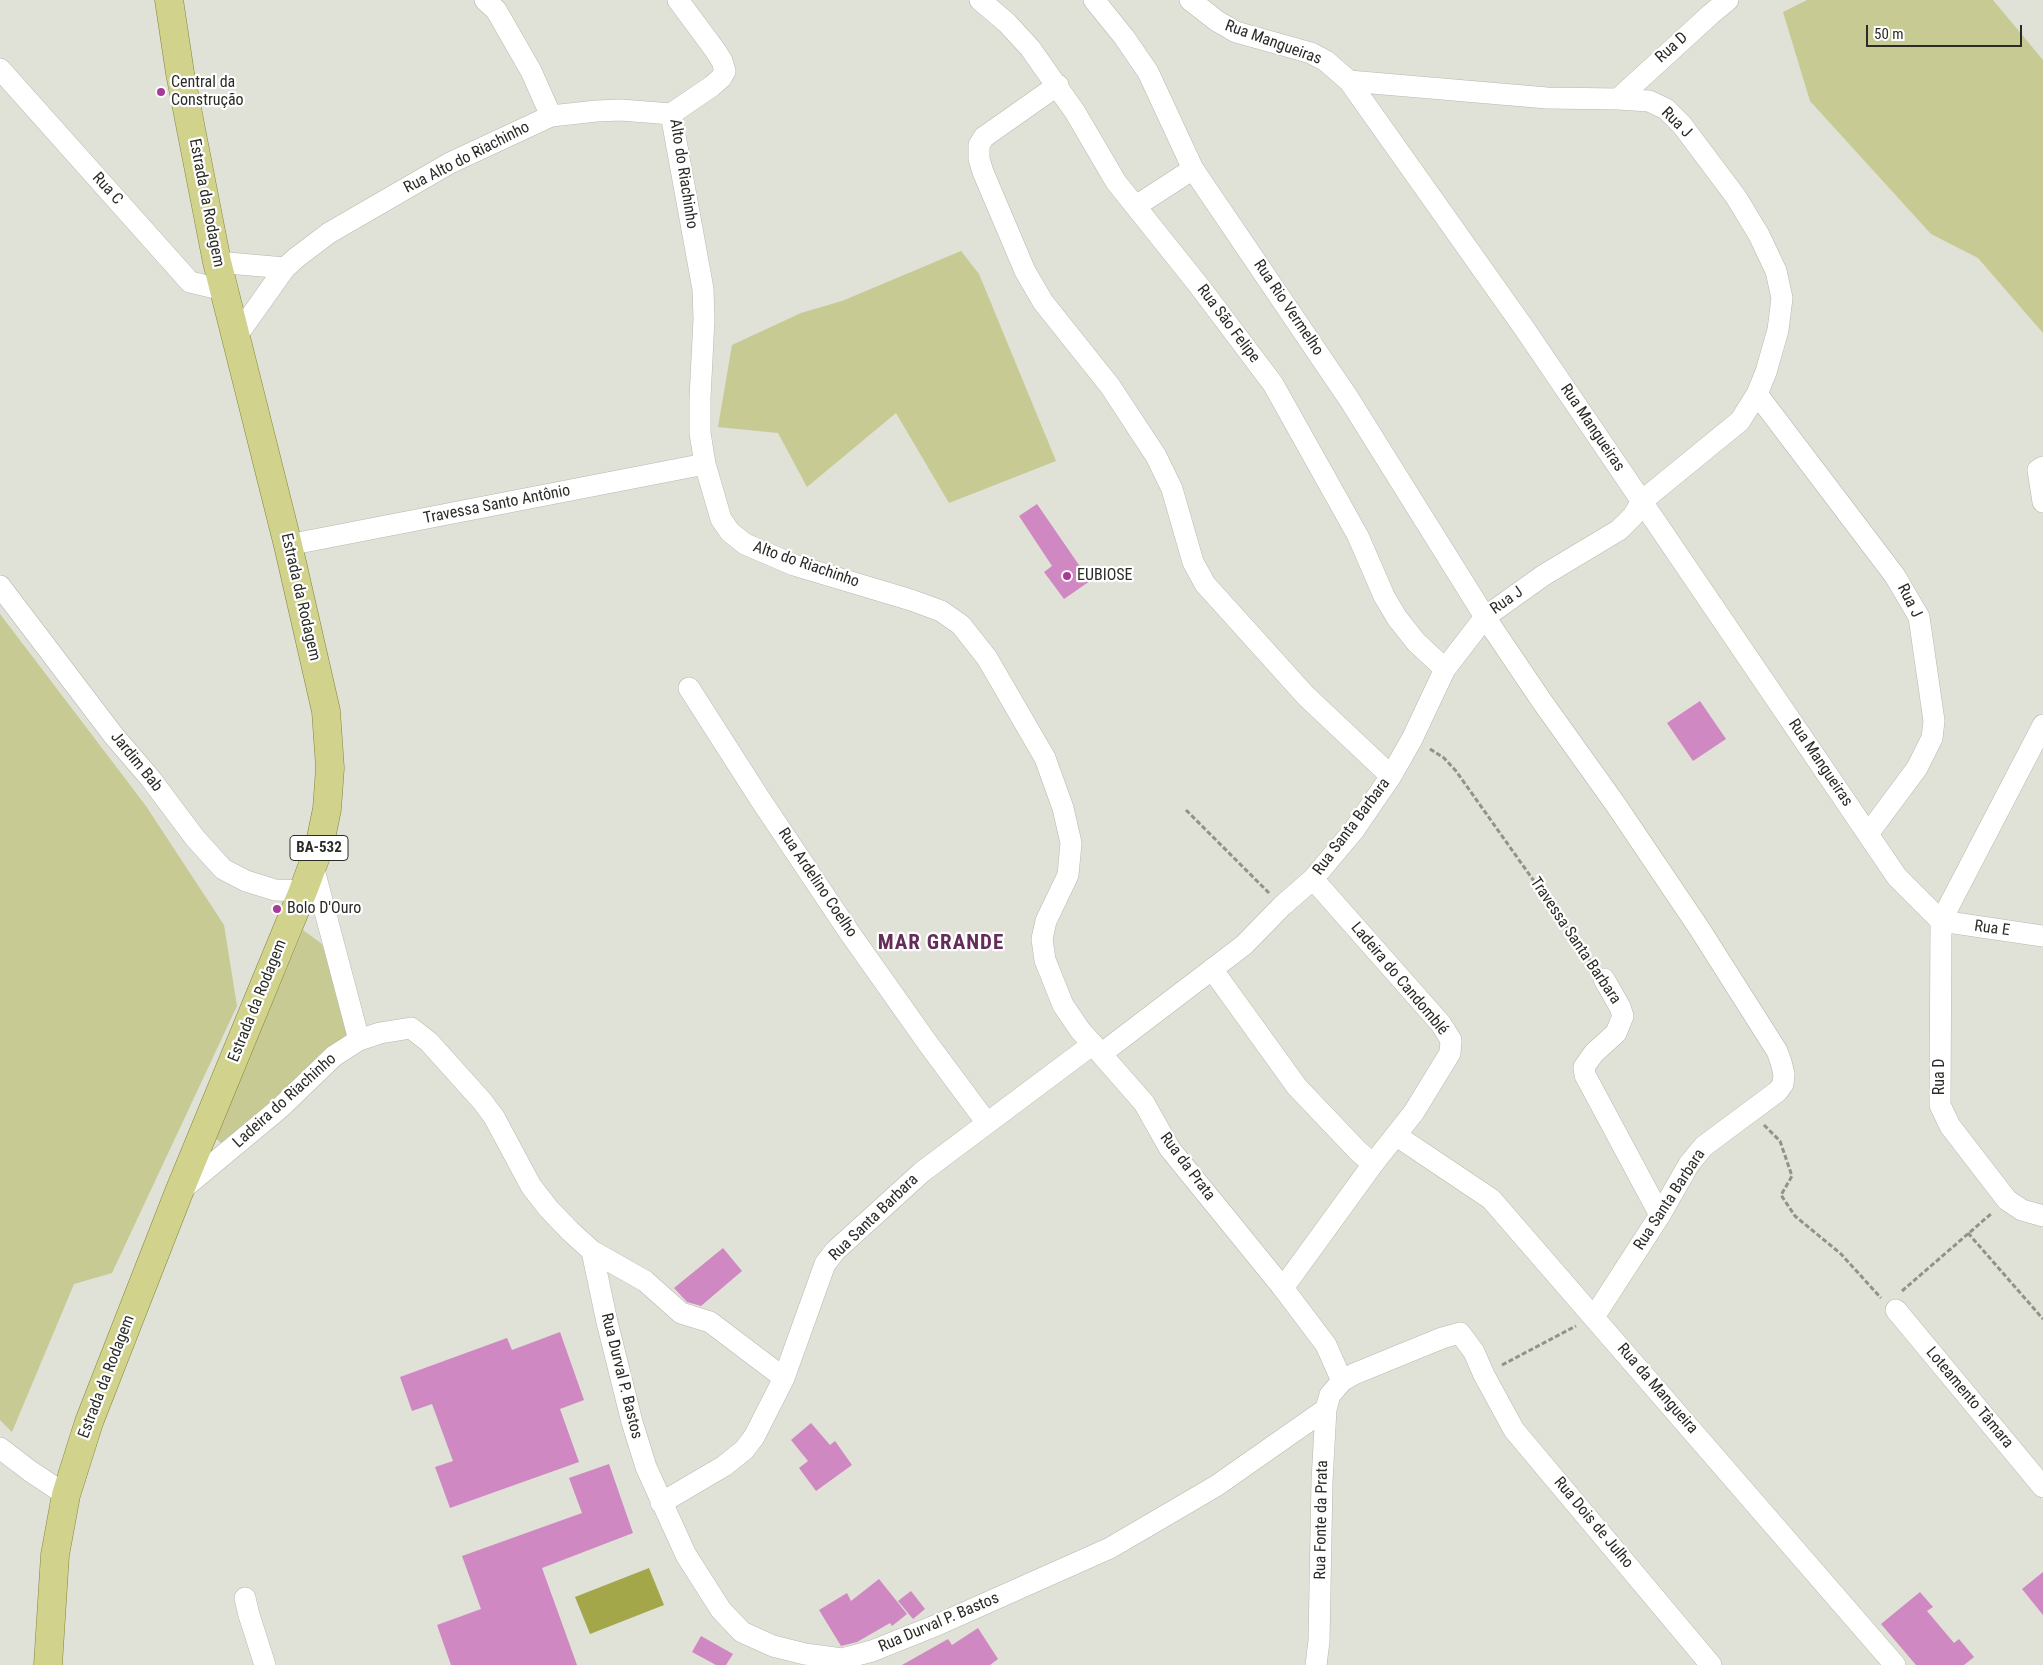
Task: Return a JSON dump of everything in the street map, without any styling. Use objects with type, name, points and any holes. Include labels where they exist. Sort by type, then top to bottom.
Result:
[{"type":"main road","name":"Estrada da Rodagem","points":[[48,1665],[55,1555],[66,1495],[89,1422],[179,1192],[313,866],[319,848],[327,809],[330,768],[326,711],[288,545],[217,262],[180,73],[169,0]]},
{"type":"street","points":[[485,0],[496,10],[531,71],[550,116]]},
{"type":"street","name":"Alto do Riachinho","points":[[678,0],[715,50],[722,61],[725,71],[712,86],[671,114],[703,289],[704,320],[700,424],[705,464],[721,520],[730,532],[745,544],[794,565],[911,600],[940,611],[961,625],[988,658],[1045,758],[1063,808],[1071,843],[1071,861],[1068,875],[1046,921],[1042,939],[1045,960],[1062,1006],[1097,1049]]},
{"type":"street","name":"Rua São Felipe","points":[[980,0],[1018,33],[1058,85],[1087,131],[1101,160],[1116,182],[1200,287],[1273,384],[1358,536],[1384,596],[1397,618],[1416,642],[1445,669]]},
{"type":"street","name":"Rua Rio Vermelho","points":[[1094,0],[1124,37],[1148,72],[1193,168],[1349,399],[1485,617],[1682,903],[1777,1051]]},
{"type":"street","name":"Rua Mangueiras","points":[[1190,0],[1217,21],[1236,32],[1311,53],[1326,61],[1349,81],[1524,328],[1897,876],[1941,921]]},
{"type":"street","name":"Rua D","points":[[1618,99],[1728,0]]},
{"type":"street","name":"Rua C","points":[[0,69],[190,282],[224,290]]},
{"type":"street","name":"Rua J","points":[[1349,81],[1547,98],[1649,101],[1666,109],[1682,125],[1736,197],[1759,235],[1776,271],[1782,298],[1778,330],[1766,372],[1757,394],[1740,421],[1642,501],[1633,516],[1619,530],[1544,574],[1485,617]]},
{"type":"street","points":[[1058,85],[984,137],[979,145],[979,159],[982,172],[1025,270],[1043,302],[1110,386],[1156,456],[1172,488],[1193,562],[1205,584],[1306,696],[1391,776]]},
{"type":"street","name":"Rua Alto do Riachinho","points":[[236,336],[285,268],[329,232],[450,163],[550,116],[621,110],[671,114]]},
{"type":"street","points":[[1136,206],[1193,168]]},
{"type":"street","points":[[217,262],[285,268]]},
{"type":"street","name":"Rua J","points":[[1757,394],[1895,576],[1919,617],[1934,721],[1932,738],[1917,768],[1868,834]]},
{"type":"street","name":"Travessa Santo Antônio","points":[[288,545],[705,464]]},
{"type":"street","points":[[2041,468],[2043,502]]},
{"type":"street","name":"Jardim Bab","points":[[0,586],[114,736],[150,778],[195,838],[223,868],[246,881],[275,890],[303,891]]},
{"type":"street","name":"Rua Santa Barbara","points":[[660,1503],[724,1466],[744,1450],[754,1437],[784,1378],[826,1264],[835,1252],[922,1172],[987,1123],[1097,1049],[1244,945],[1282,906],[1313,879],[1354,830],[1391,776],[1412,739],[1445,669],[1485,617]]},
{"type":"street","name":"Rua Ardelino Coelho","points":[[689,688],[760,800],[849,932],[987,1123]]},
{"type":"street","points":[[1941,921],[2043,725]]},
{"type":"street","points":[[313,866],[359,1040]]},
{"type":"street","name":"Ladeira do Candomblé","points":[[1313,879],[1441,1024],[1450,1040],[1450,1053],[1444,1065],[1397,1136]]},
{"type":"street","name":"Rua D","points":[[1941,921],[1940,1105],[1950,1126],[2007,1200],[2022,1210],[2043,1216]]},
{"type":"street","name":"Rua E","points":[[1941,921],[2043,936]]},
{"type":"street","points":[[1212,969],[1297,1087],[1374,1164]]},
{"type":"street","name":"Travessa Santa Barbara","points":[[1604,979],[1620,1006],[1623,1016],[1616,1033],[1594,1053],[1584,1067],[1585,1075],[1660,1215]]},
{"type":"street","name":"Ladeira do Riachinho","points":[[179,1192],[280,1108],[334,1056],[359,1040],[380,1033],[411,1028],[430,1042],[482,1101],[494,1118],[531,1186],[548,1208],[570,1231],[592,1251],[645,1281],[680,1313],[700,1318],[720,1329],[784,1378]]},
{"type":"street","name":"Rua da Prata","points":[[1097,1049],[1144,1102],[1175,1154],[1283,1288]]},
{"type":"street","name":"Rua Santa Barbara","points":[[1594,1316],[1660,1215],[1689,1164],[1704,1146],[1720,1132],[1770,1099],[1783,1084],[1784,1074],[1777,1051]]},
{"type":"street","points":[[1397,1136],[1374,1164],[1283,1288],[1326,1345],[1342,1381],[1442,1338],[1460,1333],[1474,1352],[1484,1375]]},
{"type":"street","name":"Rua da Mangueira","points":[[1397,1136],[1491,1199],[1895,1665]]},
{"type":"street","name":"Rua Durval P. Bastos","points":[[592,1251],[607,1322],[632,1422],[660,1503],[686,1556],[721,1610],[742,1632],[773,1646],[805,1654],[844,1662],[937,1625],[1110,1548],[1216,1486],[1326,1409]]},
{"type":"street","name":"Loteamento Tâmara","points":[[1891,1307],[2043,1486]]},
{"type":"street","name":"Rua Dois de Julho","points":[[1484,1375],[1514,1430],[1711,1665]]},
{"type":"street","name":"Rua Fonte da Prata","points":[[1316,1665],[1319,1642],[1322,1481],[1326,1409],[1330,1396],[1342,1381]]},
{"type":"street","points":[[0,1448],[30,1472],[66,1495]]},
{"type":"street","points":[[245,1598],[265,1665]]},
{"type":"path","name":"Travessa Santa Barbara","points":[[1412,739],[1444,758],[1456,771],[1604,979]]},
{"type":"path","points":[[1186,810],[1282,906]]},
{"type":"path","points":[[1752,1111],[1780,1141],[1792,1176],[1781,1195],[1795,1216],[1841,1254],[1891,1307],[1968,1233],[2007,1200]]},
{"type":"path","points":[[1968,1233],[2043,1319]]},
{"type":"path","points":[[1484,1375],[1594,1316]]},
{"type":"green space","points":[[1807,0],[1993,0],[2043,60],[2043,333],[1978,258],[1931,234],[1810,101],[1783,12]]},
{"type":"green space","points":[[961,251],[979,274],[1056,461],[949,503],[896,413],[807,487],[778,433],[718,427],[732,345],[801,313],[842,301]]},
{"type":"green space","points":[[0,614],[146,806],[224,925],[237,1006],[112,1273],[74,1284],[12,1432],[0,1420]]},
{"type":"green space","points":[[303,930],[322,944],[352,1029],[291,1091],[225,1146],[215,1138]]},
{"type":"shaded area","points":[[649,1568],[664,1605],[590,1634],[575,1597]]},
{"type":"building","points":[[1037,504],[1090,581],[1064,599],[1044,572],[1052,566],[1019,516]]},
{"type":"building","points":[[1700,701],[1726,739],[1693,761],[1667,723]]},
{"type":"building","points":[[723,1248],[742,1271],[701,1306],[687,1302],[674,1288]]},
{"type":"building","points":[[560,1332],[584,1400],[560,1409],[579,1462],[450,1508],[435,1467],[453,1461],[432,1404],[412,1411],[400,1377],[507,1338],[512,1350]]},
{"type":"building","points":[[811,1423],[830,1445],[835,1441],[852,1465],[816,1491],[799,1468],[808,1461],[791,1440]]},
{"type":"building","points":[[609,1464],[633,1533],[542,1568],[577,1665],[451,1665],[437,1625],[481,1609],[462,1556],[582,1513],[569,1478]]},
{"type":"building","points":[[2043,1572],[2043,1615],[2022,1589]]},
{"type":"building","points":[[879,1579],[907,1614],[892,1626],[890,1623],[857,1642],[841,1646],[819,1610],[847,1593],[851,1601]]},
{"type":"building","points":[[911,1591],[925,1609],[913,1619],[898,1601]]},
{"type":"building","points":[[1920,1592],[1933,1607],[1927,1611],[1954,1643],[1959,1639],[1974,1657],[1964,1665],[1916,1665],[1881,1624]]},
{"type":"building","points":[[978,1628],[998,1659],[990,1665],[902,1665],[948,1639],[952,1645]]},
{"type":"building","points":[[701,1636],[733,1654],[726,1665],[716,1665],[692,1652]]},
{"type":"place","name":"Central da Construção","points":[[161,92]]},
{"type":"place","name":"EUBIOSE","points":[[1067,576]]},
{"type":"place","name":"Bolo D'Ouro","points":[[277,909]]},
{"type":"district","name":"MAR GRANDE","points":[[941,944]]}]
